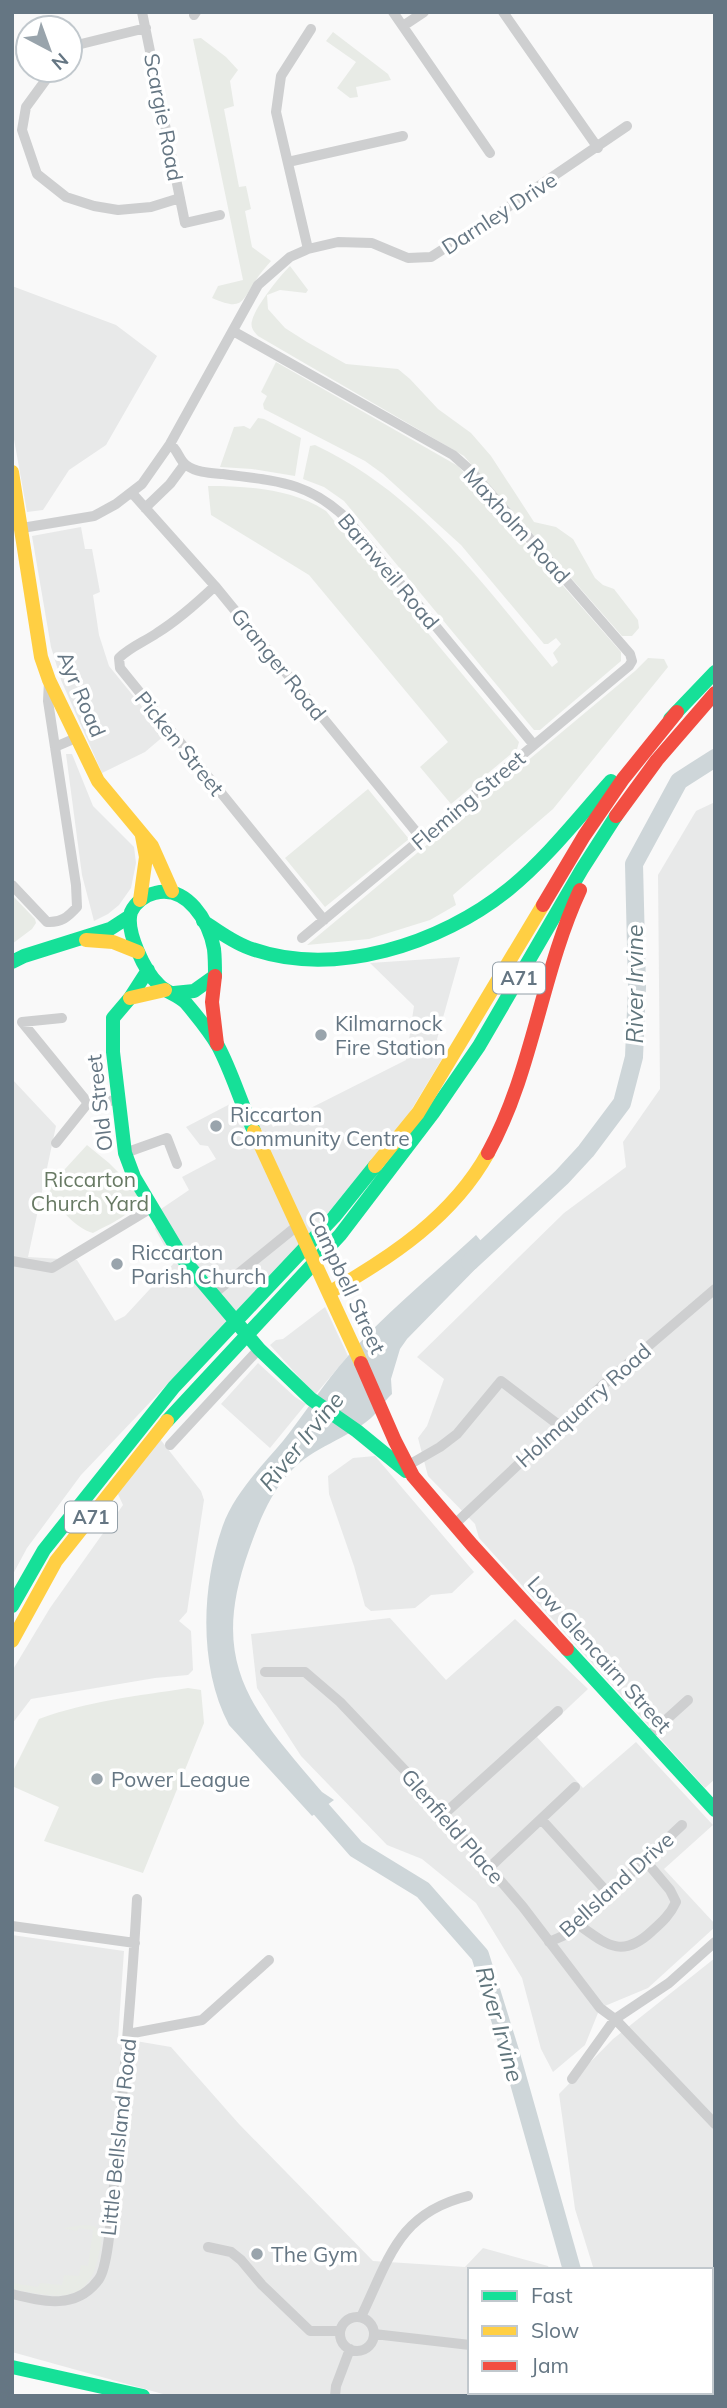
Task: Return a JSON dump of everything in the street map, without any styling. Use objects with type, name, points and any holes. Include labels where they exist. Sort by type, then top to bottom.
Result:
[{"type":"main road","name":"Ayr Road","points":[[12,472],[41,657],[49,680],[99,781],[152,846],[172,891]]},
{"type":"main road","name":"A71","points":[[12,1606],[44,1550],[174,1387],[334,1217],[418,1113],[584,836],[623,779],[677,712],[715,672]]},
{"type":"main road","name":"A71","points":[[12,1641],[56,1561],[158,1431],[340,1235],[433,1113],[479,1046],[582,869],[622,807],[666,749],[715,693]]},
{"type":"main road","points":[[203,921],[256,951],[283,956],[338,958],[394,950],[435,936],[473,915],[509,890],[536,865],[677,712]]},
{"type":"main road","points":[[330,1292],[389,1257],[413,1239],[455,1198],[483,1162],[504,1119],[521,1072],[577,897],[622,807]]},
{"type":"main road","points":[[12,962],[110,929],[131,916],[140,900],[146,857],[141,832]]},
{"type":"main road","points":[[130,998],[194,991],[215,976],[214,950],[203,921],[192,904],[172,891],[154,893],[140,900]]},
{"type":"main road","points":[[131,916],[131,933],[138,952],[159,985],[169,992]]},
{"type":"main road","points":[[78,940],[113,942],[138,952]]},
{"type":"main road","name":"Old Street","points":[[148,970],[113,1018],[125,1153],[134,1177],[183,1259],[259,1349],[311,1399],[410,1471]]},
{"type":"main road","name":"Campbell Street","points":[[215,976],[212,1002],[218,1046]]},
{"type":"main road","name":"Campbell Street","points":[[169,992],[193,1011],[218,1046],[395,1441],[410,1471],[455,1524]]},
{"type":"main road","points":[[377,1446],[395,1441]]},
{"type":"main road","name":"Low Glencairn Street","points":[[455,1524],[715,1810]]},
{"type":"main road","points":[[12,2367],[143,2396]]},
{"type":"street","name":"Scargie Road","points":[[142,12],[185,223],[220,215]]},
{"type":"street","points":[[393,12],[490,153]]},
{"type":"street","points":[[403,26],[424,12]]},
{"type":"street","points":[[503,12],[598,148]]},
{"type":"street","points":[[84,43],[146,28]]},
{"type":"street","points":[[308,249],[276,112],[281,76],[311,30]]},
{"type":"street","points":[[43,84],[26,107],[22,130],[37,174],[66,197],[94,206],[118,210],[151,207],[180,198]]},
{"type":"street","name":"Darnley Drive","points":[[22,528],[94,516],[132,493],[170,444],[258,285],[290,257],[308,249],[338,242],[372,243],[408,258],[431,257],[598,148],[627,126]]},
{"type":"street","points":[[288,162],[403,136]]},
{"type":"street","name":"Maxholm Road","points":[[233,331],[453,455],[471,471],[602,620],[630,654],[632,661]]},
{"type":"street","points":[[145,508],[170,484],[184,465],[170,444]]},
{"type":"street","name":"Barnweil Road","points":[[184,465],[199,471],[297,486],[330,502],[534,745]]},
{"type":"street","name":"Granger Road","points":[[132,493],[215,586],[422,839]]},
{"type":"street","name":"Picken Street","points":[[215,586],[157,634],[128,649],[119,658],[120,668],[324,919]]},
{"type":"street","name":"Fleming Street","points":[[302,938],[632,661]]},
{"type":"street","points":[[12,885],[47,922],[56,923],[66,918],[77,907],[48,701],[49,680]]},
{"type":"street","points":[[55,747],[76,738]]},
{"type":"street","points":[[62,1018],[22,1021],[89,1103]]},
{"type":"street","points":[[56,1143],[89,1103],[119,1100]]},
{"type":"street","points":[[125,1153],[167,1138],[177,1164]]},
{"type":"street","points":[[12,1261],[51,1268],[153,1207]]},
{"type":"street","points":[[212,1295],[298,1226]]},
{"type":"street","name":"Holmquarry Road","points":[[455,1524],[604,1384],[715,1289]]},
{"type":"street","points":[[170,1445],[259,1349]]},
{"type":"street","points":[[410,1471],[457,1434],[501,1381],[560,1426]]},
{"type":"street","name":"Glenfield Place","points":[[265,1672],[305,1672],[340,1702],[413,1779],[490,1867],[600,2008],[615,2019],[715,2124]]},
{"type":"street","points":[[647,1737],[688,1700]]},
{"type":"street","points":[[443,1815],[558,1711]]},
{"type":"street","points":[[490,1867],[575,1787]]},
{"type":"street","points":[[541,1819],[608,1893]]},
{"type":"street","name":"Bellsland Drive","points":[[550,1942],[565,1935],[682,1825]]},
{"type":"street","points":[[576,1923],[602,1942],[623,1948],[638,1944],[671,1913],[676,1902],[670,1890],[644,1859]]},
{"type":"street","name":"Little Bellsland Road","points":[[12,2294],[43,2302],[65,2302],[80,2296],[101,2277],[112,2203],[137,1899]]},
{"type":"street","points":[[12,1926],[135,1943]]},
{"type":"street","points":[[572,2078],[615,2019],[669,1983],[715,1942]]},
{"type":"street","points":[[128,2034],[202,2020],[269,1960]]},
{"type":"street","points":[[361,2317],[393,2249],[404,2233],[422,2215],[449,2200],[468,2196]]},
{"type":"street","points":[[208,2247],[231,2252],[241,2260],[262,2285],[310,2331],[340,2331]]},
{"type":"street","points":[[361,2317],[370,2323],[374,2334],[370,2344],[361,2350],[350,2349],[342,2342],[340,2331],[345,2321],[361,2317]]},
{"type":"street","points":[[374,2334],[468,2345]]},
{"type":"street","points":[[326,2396],[335,2391],[350,2349]]},
{"type":"shaded area","points":[[12,286],[116,325],[157,356],[106,445],[69,470],[43,510],[27,512],[12,428]]},
{"type":"shaded area","points":[[81,527],[85,549],[92,549],[100,592],[93,595],[99,635],[109,666],[165,735],[145,752],[102,773],[61,680],[51,647],[32,536]]},
{"type":"shaded area","points":[[66,754],[72,754],[93,806],[134,847],[136,863],[131,888],[119,905],[94,921],[82,875]]},
{"type":"shaded area","points":[[715,802],[715,1779],[705,1788],[479,1538],[475,1524],[428,1476],[418,1438],[427,1426],[444,1379],[417,1357],[564,1213],[626,1167],[623,1142],[660,1089],[658,875],[696,811]]},
{"type":"shaded area","points":[[460,957],[437,1039],[442,1059],[404,1122],[311,1233],[81,1475],[27,1548],[12,1576],[12,1079],[56,1126],[28,1257],[77,1260],[115,1321],[125,1316],[174,1263],[155,1229],[161,1209],[189,1190],[182,1177],[216,1159],[208,1146],[200,1145],[186,1127],[230,1104],[242,1125],[266,1113],[273,1127],[406,1060],[414,1006],[370,963]]},
{"type":"shaded area","points":[[325,1307],[348,1356],[315,1395],[270,1345],[283,1339]]},
{"type":"shaded area","points":[[258,1363],[306,1404],[270,1448],[221,1404]]},
{"type":"shaded area","points":[[160,1439],[201,1491],[204,1500],[187,1612],[179,1621],[191,1631],[193,1670],[188,1675],[31,1699],[12,1724],[12,1671],[50,1608],[123,1505],[117,1492]]},
{"type":"shaded area","points":[[375,1456],[474,1572],[452,1593],[431,1595],[415,1608],[371,1611],[365,1606],[329,1494],[328,1476],[353,1458]]},
{"type":"shaded area","points":[[390,1618],[446,1680],[515,1619],[588,1689],[537,1737],[583,1788],[636,1742],[713,1825],[664,1869],[715,1927],[648,1988],[600,2008],[585,2045],[553,2072],[541,2049],[522,1978],[476,1903],[422,1859],[387,1845],[301,1756],[257,1688],[251,1634]]},
{"type":"shaded area","points":[[12,1935],[124,1951],[118,2038],[171,2047],[239,2124],[373,2261],[465,2267],[483,2248],[548,2266],[549,2268],[468,2268],[468,2394],[566,2394],[170,2396],[12,2352]]},
{"type":"shaded area","points":[[715,1958],[713,2371],[713,2268],[593,2268],[575,2209],[559,2094],[613,2039]]},
{"type":"shaded area","points":[[607,2394],[709,2394],[709,2396]]},
{"type":"green space","points":[[333,32],[388,74],[391,80],[356,87],[358,97],[350,98],[337,88],[356,62],[326,41]]},
{"type":"green space","points":[[201,38],[238,70],[230,81],[234,106],[224,109],[239,187],[246,186],[251,209],[245,211],[252,247],[271,261],[243,299],[235,304],[212,298],[218,286],[243,280],[193,39]]},
{"type":"green space","points":[[290,266],[308,290],[306,293],[280,290],[267,295],[268,309],[285,328],[346,364],[398,369],[438,409],[471,433],[491,456],[534,522],[556,527],[573,539],[595,578],[614,589],[638,620],[639,628],[632,636],[622,636],[464,456],[258,336],[252,325],[254,315],[268,292]]},
{"type":"green space","points":[[276,362],[458,466],[621,652],[621,661],[540,730],[534,730],[344,501],[324,487],[303,479],[310,446],[315,445],[352,465],[386,488],[417,514],[473,572],[552,667],[558,662],[553,653],[561,644],[556,638],[544,644],[461,545],[383,474],[365,461],[264,409],[267,396],[261,392]]},
{"type":"green space","points":[[258,418],[301,438],[295,476],[220,467],[234,427],[244,426],[250,429]]},
{"type":"green space","points":[[208,486],[254,488],[284,493],[326,511],[519,742],[517,749],[451,804],[420,767],[448,742],[309,575],[211,515]]},
{"type":"green space","points":[[648,658],[664,659],[668,667],[553,809],[453,895],[456,905],[430,920],[369,939],[307,945],[635,671]]},
{"type":"green space","points":[[368,789],[409,839],[325,907],[285,858]]},
{"type":"green space","points":[[12,895],[36,923],[12,944]]},
{"type":"green space","name":"Riccarton Church Yard","points":[[87,1145],[136,1190],[137,1198],[130,1211],[93,1233],[80,1227],[68,1216],[50,1191],[54,1181]]},
{"type":"green space","name":"Power League","points":[[188,1688],[201,1690],[204,1723],[143,1873],[44,1841],[59,1807],[12,1786],[12,1773],[39,1719],[94,1703]]},
{"type":"green space","points":[[95,2226],[102,2237],[98,2259],[85,2286],[64,2295],[12,2289],[12,2283],[38,2287],[40,2283],[62,2285],[64,2275],[79,2276],[81,2265],[88,2266],[93,2230],[63,2228]]},
{"type":"water","points":[[476,1235],[491,1253],[407,1339],[400,1349],[391,1379],[392,1394],[362,1425],[300,1463],[277,1489],[257,1529],[237,1590],[233,1624],[235,1655],[244,1683],[257,1709],[275,1735],[322,1792],[334,1800],[312,1816],[229,1725],[219,1703],[212,1679],[206,1628],[210,1576],[215,1552],[227,1516],[240,1493],[339,1366],[378,1324]]},
{"type":"waterway","name":"River Irvine","points":[[470,1262],[562,1177],[586,1151],[622,1103],[634,1057],[637,987],[634,864],[679,781],[715,758]]},
{"type":"waterway","name":"River Irvine","points":[[307,1793],[356,1849],[423,1890],[480,1955],[571,2268]]},
{"type":"traffic: fast","points":[[670,719],[715,672]]},
{"type":"traffic: fast","points":[[203,921],[243,946],[282,957],[316,960],[385,951],[419,940],[452,926],[509,889],[549,851],[611,781]]},
{"type":"traffic: fast","points":[[167,1421],[340,1235],[433,1113],[479,1046],[616,816]]},
{"type":"traffic: fast","points":[[174,993],[194,991],[215,976],[214,949],[207,927],[195,908],[177,894],[155,893],[141,900],[131,912],[131,930],[142,961],[162,988],[186,1003],[215,1041],[254,1131]]},
{"type":"traffic: fast","points":[[12,962],[110,929],[130,916]]},
{"type":"traffic: fast","points":[[148,970],[113,1018],[113,1052],[125,1153],[134,1177],[183,1259],[259,1349],[311,1399],[357,1431],[406,1471]]},
{"type":"traffic: fast","points":[[12,1606],[44,1550],[174,1387],[334,1217],[375,1166]]},
{"type":"traffic: fast","points":[[567,1649],[715,1810]]},
{"type":"traffic: fast","points":[[12,2367],[143,2396]]},
{"type":"traffic: slow","points":[[12,472],[41,657],[49,680],[98,781],[152,846],[172,891]]},
{"type":"traffic: slow","points":[[140,900],[146,857],[142,836]]},
{"type":"traffic: slow","points":[[375,1166],[418,1113],[543,905]]},
{"type":"traffic: slow","points":[[86,940],[113,942],[138,952]]},
{"type":"traffic: slow","points":[[130,998],[165,990]]},
{"type":"traffic: slow","points":[[254,1131],[361,1363]]},
{"type":"traffic: slow","points":[[330,1292],[419,1233],[457,1196],[488,1153]]},
{"type":"traffic: slow","points":[[12,1641],[56,1561],[167,1421]]},
{"type":"traffic: jam","points":[[616,816],[657,760],[715,693]]},
{"type":"traffic: jam","points":[[543,905],[584,836],[623,779],[677,712]]},
{"type":"traffic: jam","points":[[488,1153],[516,1089],[556,955],[580,890]]},
{"type":"traffic: jam","points":[[215,976],[212,1002],[217,1044]]},
{"type":"traffic: jam","points":[[361,1363],[413,1476],[567,1649]]},
{"type":"place","name":"Kilmarnock Fire Station","points":[[321,1035]]},
{"type":"place","name":"Riccarton Community Centre","points":[[216,1126]]},
{"type":"place","name":"Riccarton Parish Church","points":[[117,1264]]},
{"type":"place","name":"Power League","points":[[97,1779]]},
{"type":"place","name":"The Gym","points":[[257,2254]]}]
